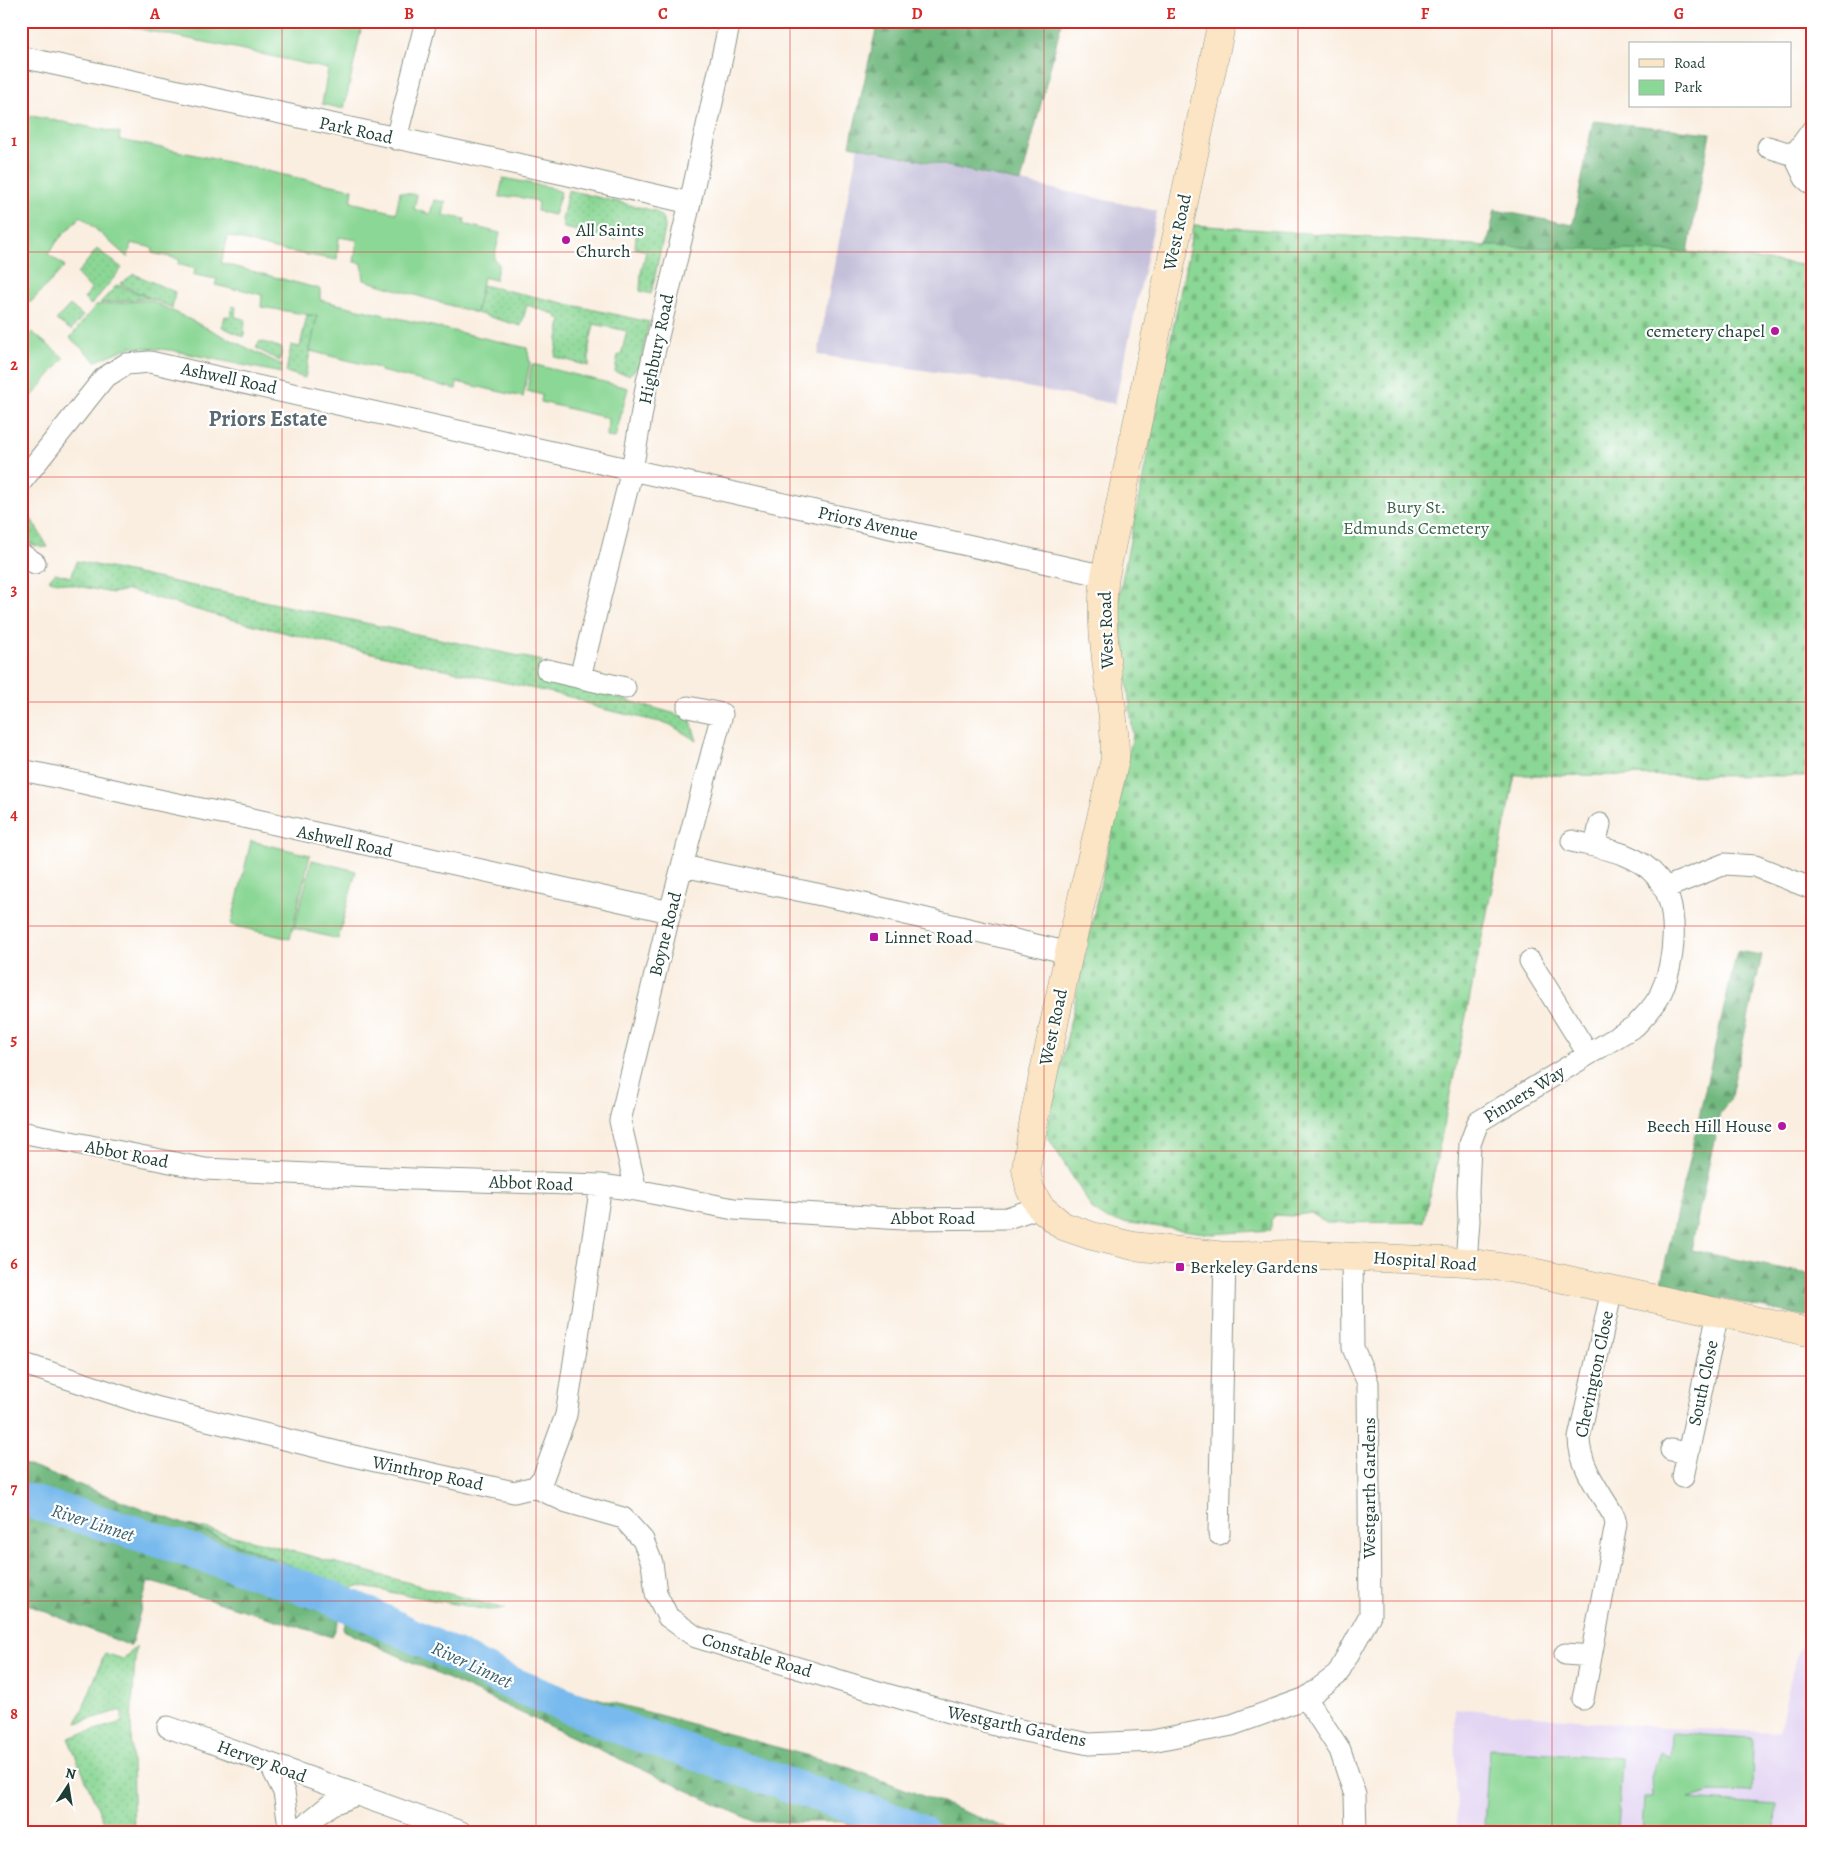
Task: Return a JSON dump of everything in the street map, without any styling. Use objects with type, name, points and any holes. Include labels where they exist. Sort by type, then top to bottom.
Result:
[{"type":"street","points":[[396,139],[426,21]]},
{"type":"street","name":"Highbury Road","points":[[580,677],[632,470],[647,386],[730,21]]},
{"type":"street","name":"West Road","points":[[1040,1207],[1030,1189],[1026,1169],[1034,1119],[1069,953],[1115,759],[1115,731],[1107,668],[1102,597],[1105,576],[1222,21]]},
{"type":"street","name":"Park Road","points":[[21,57],[690,202]]},
{"type":"street","points":[[1794,155],[1813,129]]},
{"type":"street","points":[[1768,147],[1794,155],[1805,178],[1813,185]]},
{"type":"street","name":"Ashwell Road","points":[[21,482],[104,378],[126,364],[150,362],[632,470]]},
{"type":"street","name":"Priors Avenue","points":[[632,470],[1105,576]]},
{"type":"street","points":[[547,670],[625,688]]},
{"type":"street","name":"Boyne Road","points":[[636,1190],[620,1121],[670,912],[722,714],[688,707]]},
{"type":"street","name":"Ashwell Road","points":[[21,770],[88,783],[178,806],[239,816],[670,912]]},
{"type":"street","points":[[1595,846],[1600,824]]},
{"type":"street","name":"Pinners Way","points":[[1466,1262],[1469,1221],[1470,1144],[1478,1122],[1635,1026],[1648,1014],[1668,974],[1673,927],[1671,903],[1665,888],[1656,875],[1628,856],[1572,841]]},
{"type":"street","points":[[1665,888],[1725,864],[1755,866],[1813,889]]},
{"type":"street","points":[[683,866],[864,904],[1069,953]]},
{"type":"street","points":[[1530,961],[1588,1054]]},
{"type":"street","name":"Abbot Road","points":[[21,1132],[205,1169],[403,1179],[601,1185],[734,1208],[903,1219],[1006,1218],[1040,1207]]},
{"type":"street","points":[[535,1487],[543,1478],[566,1415],[601,1185]]},
{"type":"street","name":"Hospital Road","points":[[1040,1207],[1063,1226],[1092,1236],[1133,1246],[1224,1256],[1293,1254],[1466,1262],[1527,1271],[1813,1334]]},
{"type":"street","points":[[1219,1534],[1224,1256]]},
{"type":"street","name":"Westgarth Gardens","points":[[903,1699],[995,1725],[1089,1744],[1152,1741],[1232,1725],[1306,1698],[1337,1675],[1370,1615],[1368,1383],[1353,1348],[1352,1257]]},
{"type":"street","name":"Chevington Close","points":[[1583,1699],[1616,1524],[1614,1516],[1584,1464],[1579,1451],[1579,1438],[1612,1290]]},
{"type":"street","name":"South Close","points":[[1683,1477],[1680,1451],[1718,1313]]},
{"type":"street","name":"Winthrop Road","points":[[21,1363],[155,1408],[349,1455],[514,1492],[535,1487]]},
{"type":"street","name":"Constable Road","points":[[535,1487],[567,1502],[623,1518],[643,1540],[652,1563],[656,1593],[668,1617],[696,1637],[903,1699]]},
{"type":"street","points":[[1565,1654],[1591,1656]]},
{"type":"street","points":[[1306,1698],[1340,1750],[1355,1795],[1356,1832]]},
{"type":"street","name":"Hervey Road","points":[[168,1726],[461,1832]]},
{"type":"street","points":[[270,1764],[284,1792],[290,1832]]},
{"type":"street","points":[[297,1832],[330,1805],[356,1794]]},
{"type":"shaded area","points":[[858,147],[1157,211],[1115,404],[984,379],[818,355]]},
{"type":"shaded area","points":[[1813,1641],[1813,1832],[1457,1832],[1455,1708],[1646,1727],[1779,1732],[1792,1672],[1800,1647]]},
{"type":"green space","points":[[113,21],[363,21],[344,109],[322,104],[328,69],[124,26]]},
{"type":"green space","points":[[878,21],[1062,21],[1021,182],[850,145]]},
{"type":"green space","points":[[21,114],[120,133],[119,140],[353,189],[351,202],[396,213],[400,192],[417,195],[414,209],[430,214],[434,200],[446,202],[443,215],[465,219],[464,224],[500,233],[494,259],[499,264],[495,280],[483,277],[476,313],[364,280],[362,263],[354,262],[357,240],[339,237],[337,260],[274,249],[228,236],[221,263],[320,289],[320,300],[527,348],[530,363],[523,397],[457,382],[456,389],[380,371],[379,368],[310,351],[317,316],[261,307],[262,295],[215,285],[217,279],[194,275],[195,269],[178,264],[179,259],[152,253],[153,248],[131,243],[128,258],[81,216],[59,239],[48,254],[65,266],[30,303],[21,295]]},
{"type":"green space","points":[[1593,121],[1710,133],[1688,252],[1487,246],[1495,210],[1573,225]]},
{"type":"green space","points":[[503,178],[549,187],[561,192],[554,215],[537,211],[538,201],[518,197],[499,197]]},
{"type":"green space","points":[[568,190],[655,211],[661,217],[664,221],[665,229],[651,294],[640,291],[641,273],[646,251],[635,248],[636,234],[617,230],[615,239],[564,228],[562,220]]},
{"type":"green space","name":"Bury St. Edmunds Cemetery","points":[[1194,225],[1487,246],[1688,252],[1813,266],[1813,776],[1515,775],[1424,1222],[1327,1223],[1311,1213],[1291,1216],[1276,1215],[1271,1220],[1271,1230],[1212,1234],[1108,1220],[1093,1210],[1046,1134],[1133,735],[1118,600]]},
{"type":"green space","points":[[97,249],[122,268],[91,305],[84,299],[91,289],[77,274]]},
{"type":"green space","points":[[134,274],[175,292],[172,308],[120,284]]},
{"type":"green space","points":[[117,285],[149,298],[100,303]]},
{"type":"green space","points":[[482,285],[649,322],[640,365],[629,375],[615,372],[618,355],[621,355],[627,331],[594,324],[589,347],[589,366],[555,357],[561,321],[554,314],[527,305],[521,326],[476,313]]},
{"type":"green space","points":[[150,300],[282,365],[281,373],[170,350],[130,347],[96,361],[70,338],[96,305]]},
{"type":"green space","points":[[70,305],[83,316],[71,330],[56,320]]},
{"type":"green space","points":[[232,306],[236,307],[235,317],[245,319],[244,337],[222,327],[225,316],[230,317]]},
{"type":"green space","points":[[307,315],[317,316],[305,378],[286,372],[291,345],[300,347]]},
{"type":"green space","points":[[32,332],[64,358],[21,410],[21,343]]},
{"type":"green space","points":[[260,341],[282,348],[280,361],[256,348]]},
{"type":"green space","points":[[532,364],[628,388],[615,438],[607,437],[608,418],[541,402],[542,395],[527,391]]},
{"type":"green space","points":[[21,502],[48,547],[33,545],[21,534]]},
{"type":"green space","points":[[77,561],[542,661],[540,676],[690,718],[697,741],[669,724],[598,708],[575,698],[327,643],[218,616],[128,590],[112,593],[49,580],[55,573],[71,577]]},
{"type":"green space","points":[[251,841],[310,855],[290,939],[231,925]]},
{"type":"green space","points":[[312,860],[356,871],[338,939],[294,928]]},
{"type":"green space","points":[[1737,951],[1762,955],[1730,1100],[1720,1112],[1691,1250],[1813,1275],[1813,1318],[1660,1286]]},
{"type":"green space","points":[[21,1463],[261,1553],[344,1599],[340,1618],[332,1637],[148,1581],[131,1646],[21,1602]]},
{"type":"green space","points":[[188,1525],[267,1544],[505,1609],[488,1610],[357,1586],[348,1591],[261,1553]]},
{"type":"green space","points":[[352,1605],[501,1672],[842,1765],[1017,1832],[924,1832],[784,1776],[759,1782],[880,1820],[909,1832],[847,1832],[847,1822],[755,1822],[343,1630]]},
{"type":"green space","points":[[136,1646],[131,1722],[134,1832],[108,1832],[68,1738],[122,1722],[122,1710],[77,1723],[105,1653],[123,1659]]},
{"type":"green space","points":[[1671,1733],[1753,1738],[1752,1793],[1711,1792],[1689,1799],[1776,1805],[1775,1832],[1642,1832],[1644,1797],[1652,1797],[1651,1777],[1660,1752],[1670,1757]]},
{"type":"green space","points":[[1489,1749],[1622,1758],[1618,1832],[1484,1826]]},
{"type":"waterway","name":"River Linnet","points":[[21,1499],[130,1531],[322,1594],[364,1612],[513,1684],[637,1734],[890,1819],[922,1832]]},
{"type":"place","name":"All Saints Church","points":[[566,240]]},
{"type":"place","name":"cemetery chapel","points":[[1775,331]]},
{"type":"place","name":"Linnet Road","points":[[874,937]]},
{"type":"place","name":"Beech Hill House","points":[[1782,1126]]},
{"type":"place","name":"Berkeley Gardens","points":[[1180,1267]]},
{"type":"district","name":"Priors Estate","points":[[268,418]]}]
